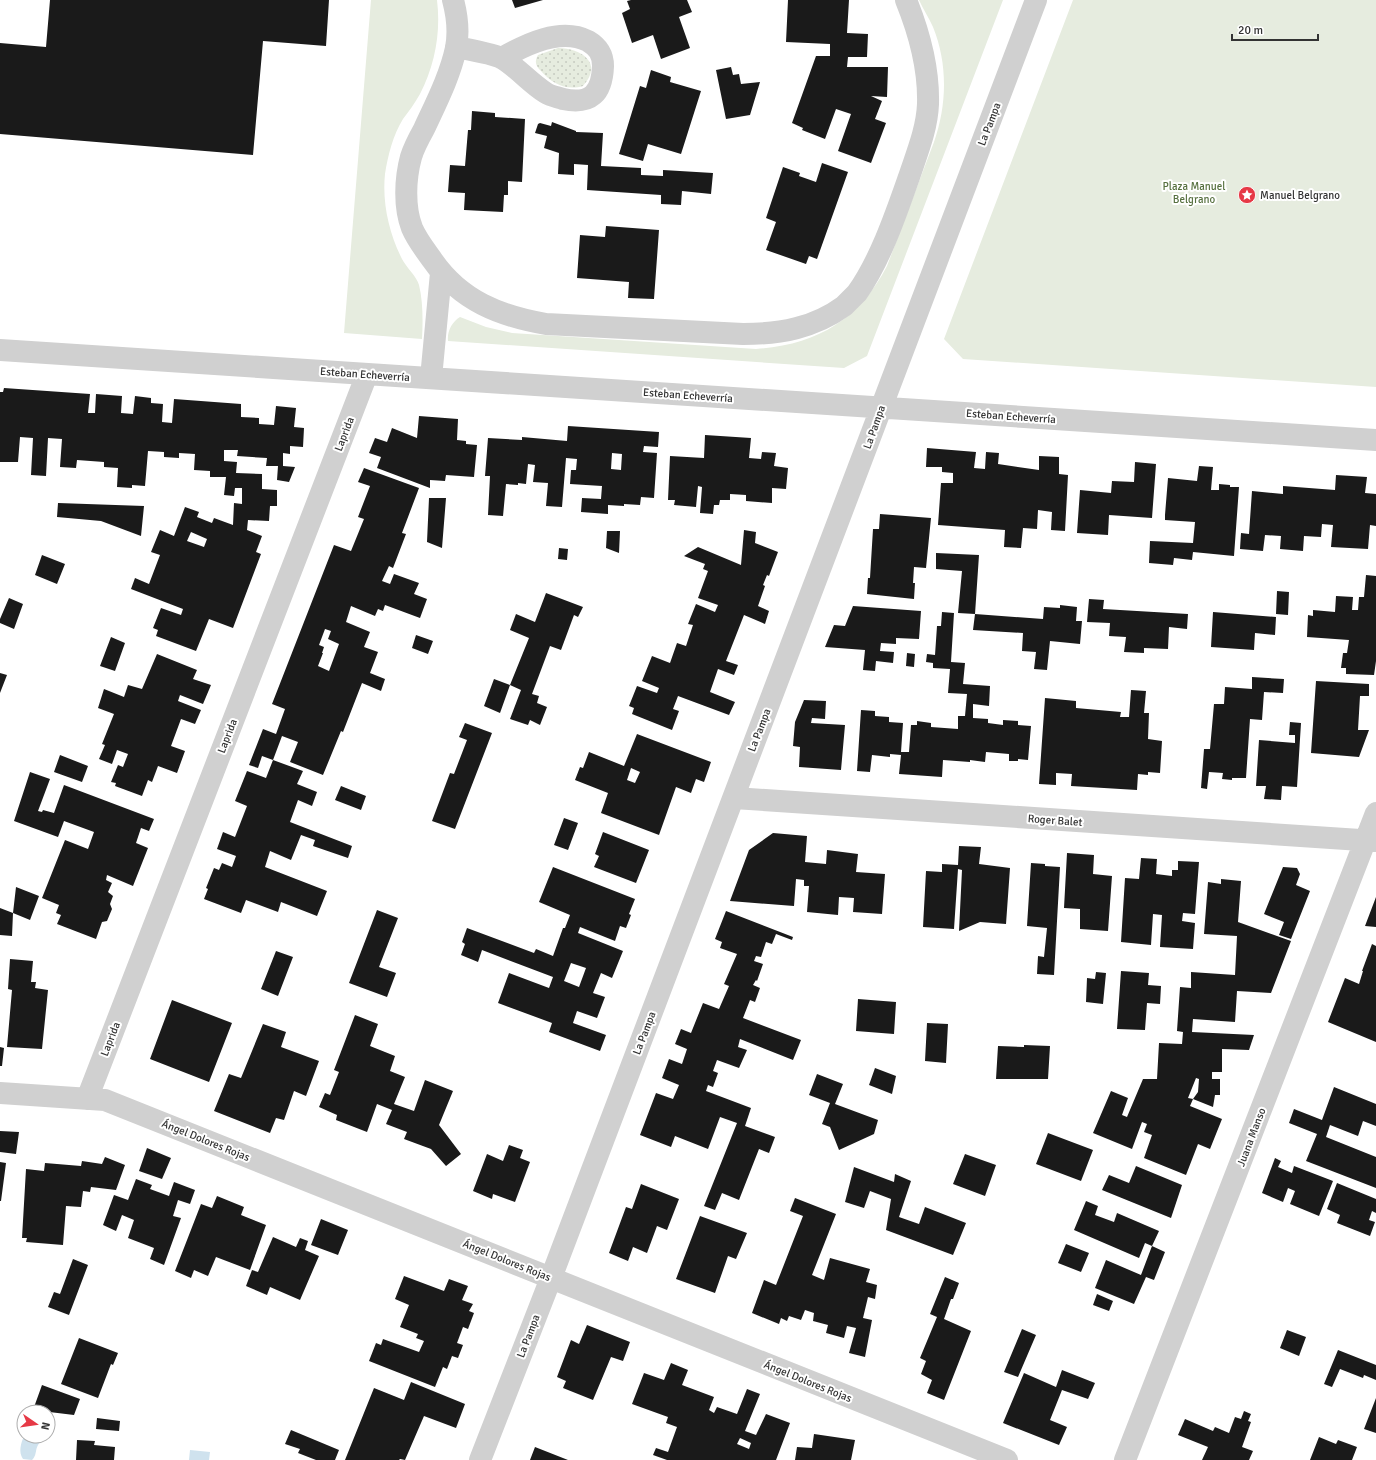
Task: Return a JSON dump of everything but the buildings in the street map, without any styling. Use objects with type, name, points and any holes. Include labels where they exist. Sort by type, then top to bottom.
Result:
[{"type":"street","points":[[453,0],[456,12],[456,47],[445,83],[412,157],[408,176],[407,211],[412,229],[441,273],[458,288],[488,308],[525,320],[546,324],[743,334],[765,334],[789,331],[808,325],[827,316],[844,305],[856,294],[867,276],[900,204],[923,138],[926,121],[928,103],[927,86],[919,37],[906,0]]},
{"type":"street","name":"La Pampa","points":[[480,1460],[734,798],[1036,0]]},
{"type":"street","points":[[456,47],[502,58]]},
{"type":"street","points":[[431,378],[441,273]]},
{"type":"street","name":"Esteban Echeverría","points":[[0,350],[1376,440]]},
{"type":"street","name":"Laprida","points":[[87,1099],[367,374]]},
{"type":"street","name":"Roger Balet","points":[[734,798],[1371,841]]},
{"type":"street","name":"Juana Manso","points":[[1125,1460],[1371,841],[1376,813]]},
{"type":"street","name":"Ángel Dolores Rojas","points":[[0,1093],[105,1100],[1007,1460]]},
{"type":"green space","points":[[371,0],[437,0],[438,24],[436,48],[430,72],[420,94],[399,125],[391,145],[384,185],[386,207],[393,239],[402,259],[419,285],[423,326],[422,339],[344,333]]},
{"type":"green space","points":[[919,0],[1003,0],[867,356],[844,368],[448,341],[448,334],[451,327],[460,317],[486,327],[512,333],[756,349],[798,342],[834,326],[849,315],[863,301],[876,285],[887,266],[938,128],[944,84],[941,55],[933,27]]},
{"type":"green space","name":"Plaza Manuel Belgrano","points":[[1073,0],[1376,0],[1376,387],[963,359],[944,339]]},
{"type":"green space","points":[[558,48],[575,51],[587,58],[591,70],[589,78],[583,86],[571,88],[555,83],[545,76],[536,64],[538,55]]},
{"type":"water","points":[[39,1444],[32,1460],[23,1459],[20,1450],[21,1445]]},
{"type":"water","points":[[190,1450],[210,1452],[209,1460],[189,1460]]},
{"type":"place","name":"Manuel Belgrano","points":[[1247,195]]}]
